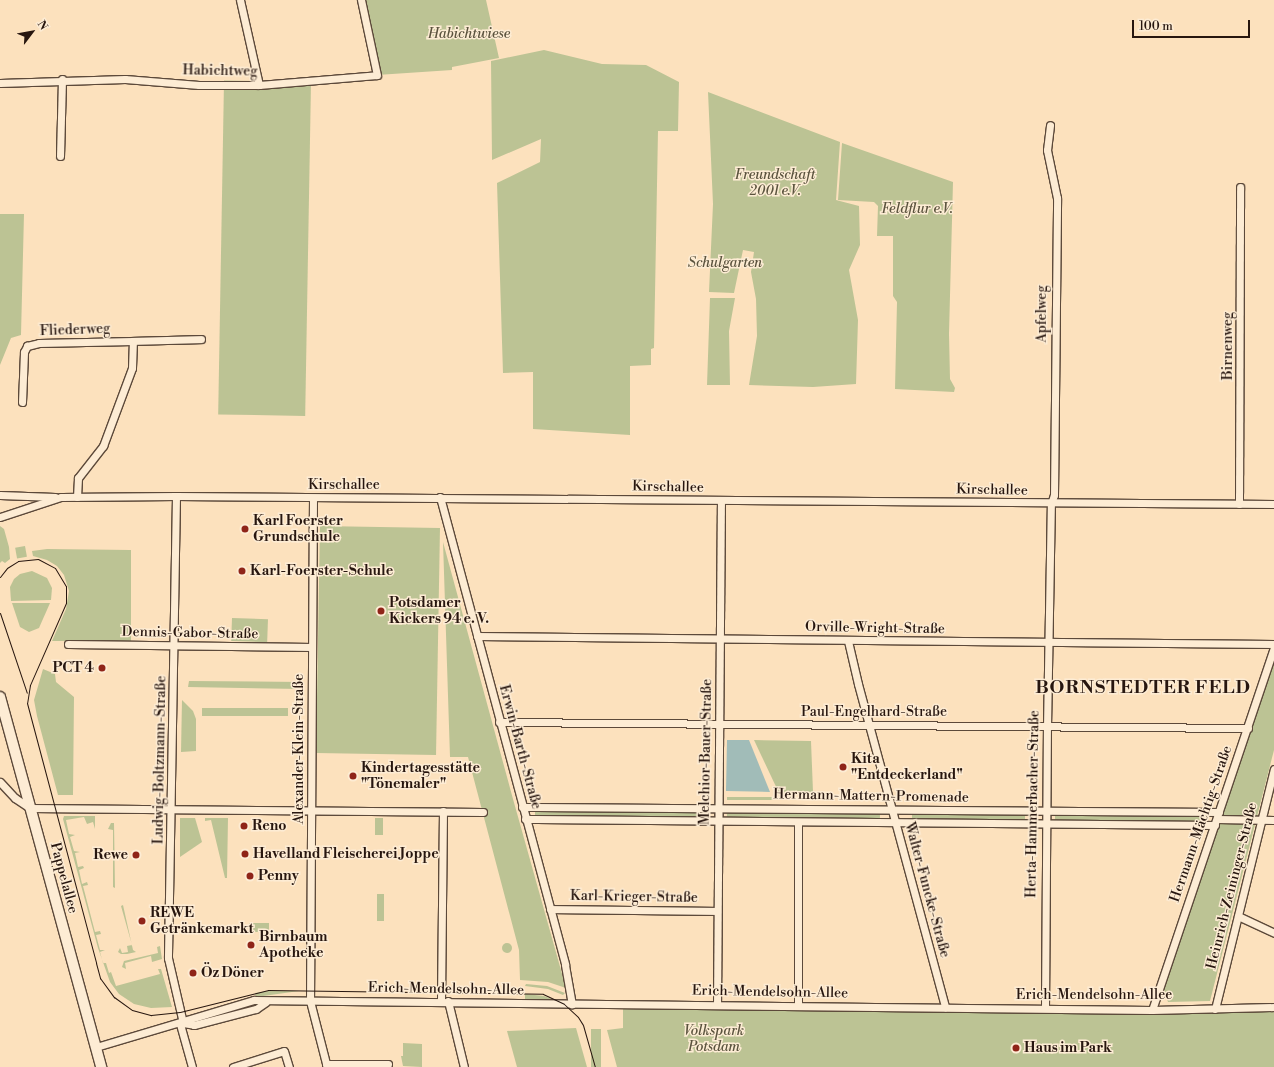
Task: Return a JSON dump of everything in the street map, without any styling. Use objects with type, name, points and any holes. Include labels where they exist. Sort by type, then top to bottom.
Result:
[{"type":"street","points":[[240,0],[259,85]]},
{"type":"street","name":"Habichtweg","points":[[0,83],[62,79],[259,85],[377,75],[361,0]]},
{"type":"street","points":[[60,156],[62,79]]},
{"type":"street","name":"Apfelweg","points":[[1050,125],[1048,150],[1057,198],[1054,495],[1051,504]]},
{"type":"street","name":"Birnenweg","points":[[1239,504],[1240,187]]},
{"type":"street","points":[[77,497],[78,478],[102,446],[132,368],[133,341],[201,339]]},
{"type":"street","name":"Fliederweg","points":[[22,402],[24,352],[27,346],[38,343],[133,341]]},
{"type":"street","name":"Kirschallee","points":[[0,495],[61,497],[440,497],[1051,504],[1274,504]]},
{"type":"street","name":"Ludwig-Boltzmann-Straße","points":[[176,496],[169,963],[192,1067]]},
{"type":"street","name":"Kirschallee","points":[[0,517],[61,497]]},
{"type":"street","name":"Erwin-Barth-Straße","points":[[440,497],[572,993],[572,1004]]},
{"type":"street","name":"Alexander-Klein-Straße","points":[[313,498],[310,1001],[326,1065]]},
{"type":"street","name":"Melchior-Bauer-Straße","points":[[717,1005],[722,501]]},
{"type":"street","name":"Herta-Hammerbacher-Straße","points":[[1045,1008],[1047,726],[1051,504]]},
{"type":"street","name":"Orville-Wright-Straße","points":[[477,636],[720,640],[1274,644]]},
{"type":"street","name":"Walter-Funcke-Straße","points":[[848,641],[869,725],[945,1007]]},
{"type":"street","name":"Dennis-Gabor-Straße","points":[[68,644],[312,647]]},
{"type":"street","name":"Hermann-Mächtig-Straße","points":[[1152,1010],[1274,648]]},
{"type":"street","name":"Pappelallee","points":[[0,696],[101,1067]]},
{"type":"street","name":"Paul-Engelhard-Straße","points":[[499,722],[1248,728]]},
{"type":"street","name":"Heinrich-Zeininger-Straße","points":[[1215,1008],[1274,769]]},
{"type":"street","points":[[0,782],[15,798],[30,808],[483,812]]},
{"type":"street","name":"Hermann-Mattern-Promenade","points":[[522,807],[718,807],[1219,812]]},
{"type":"street","points":[[443,811],[445,1001],[464,1067]]},
{"type":"street","name":"Hermann-Mattern-Promenade","points":[[525,819],[896,824],[1047,824],[1274,820]]},
{"type":"street","points":[[798,823],[798,1005]]},
{"type":"street","name":"Karl-Krieger-Straße","points":[[550,910],[717,912]]},
{"type":"street","points":[[1238,916],[1274,933]]},
{"type":"street","name":"Erich-Mendelsohn-Allee","points":[[96,1047],[182,1024],[192,1017],[254,1000],[266,1002],[445,1001],[461,1004],[798,1005],[1152,1010],[1274,1007]]},
{"type":"street","points":[[233,1067],[284,1051],[289,1067]]},
{"type":"street","points":[[326,1065],[388,1064]]},
{"type":"green space","name":"Habichtwiese","points":[[361,0],[486,0],[499,58],[452,67],[452,70],[377,75]]},
{"type":"green space","points":[[544,50],[602,64],[646,65],[679,82],[678,131],[658,131],[654,348],[651,349],[651,365],[630,366],[630,435],[533,429],[533,372],[503,373],[497,183],[540,162],[541,139],[492,160],[491,61]]},
{"type":"green space","points":[[224,80],[311,82],[305,416],[218,414]]},
{"type":"green space","name":"Freundschaft 2001 e.V.","points":[[708,92],[840,142],[836,200],[859,206],[860,245],[849,270],[858,320],[856,384],[813,387],[749,385],[757,336],[756,299],[751,272],[754,252],[743,250],[734,293],[709,292],[713,204]]},
{"type":"green space","name":"Feldflur e.V.","points":[[842,143],[953,182],[949,334],[950,379],[955,388],[954,392],[895,389],[897,302],[893,296],[893,236],[877,236],[878,206],[874,202],[838,200]]},
{"type":"green space","points":[[0,214],[24,214],[21,335],[11,338],[0,365]]},
{"type":"green space","points":[[710,298],[735,298],[729,331],[730,385],[707,385]]},
{"type":"green space","points":[[0,526],[4,529],[9,547],[10,559],[5,563],[2,561],[0,563]]},
{"type":"green space","name":"Potsdamer Kickers 94 e. V.","points":[[320,526],[440,528],[436,755],[316,753]]},
{"type":"green space","points":[[443,542],[566,988],[548,982],[520,980],[519,950],[468,757],[450,757]]},
{"type":"green space","points":[[25,546],[27,557],[17,559],[15,548]]},
{"type":"green space","points":[[47,549],[131,550],[131,641],[52,641],[66,609],[69,591],[64,575],[57,566],[47,560],[33,556],[32,551]]},
{"type":"green space","points":[[32,571],[47,578],[52,588],[51,600],[11,601],[10,587],[14,579],[20,574]]},
{"type":"green space","points":[[12,603],[50,603],[39,628],[29,632],[20,627]]},
{"type":"green space","points":[[232,618],[268,619],[267,642],[231,641]]},
{"type":"green space","points":[[1274,659],[1274,750],[1210,1001],[1168,1002],[1164,989]]},
{"type":"green space","points":[[43,669],[55,674],[56,682],[74,697],[73,795],[58,795],[37,716],[34,700]]},
{"type":"green space","points":[[189,681],[302,682],[301,689],[188,687]]},
{"type":"green space","points":[[182,700],[193,711],[196,719],[196,751],[181,752]]},
{"type":"green space","points":[[202,708],[288,708],[288,716],[202,716]]},
{"type":"green space","points":[[754,740],[811,741],[813,792],[779,793]]},
{"type":"green space","points":[[727,797],[773,797],[773,800],[727,800]]},
{"type":"green space","points":[[535,809],[706,809],[706,816],[535,816]]},
{"type":"green space","points":[[727,811],[880,814],[880,820],[727,817]]},
{"type":"green space","points":[[912,812],[1025,814],[1025,820],[912,819]]},
{"type":"green space","points":[[1055,814],[1204,815],[1203,822],[1055,820]]},
{"type":"green space","points":[[64,816],[95,816],[95,829],[93,822],[87,824],[84,817],[66,820],[69,834],[75,835],[70,837],[74,851],[80,852],[75,853],[78,867],[83,866],[84,868],[79,870],[82,884],[87,882],[88,885],[83,886],[95,932],[100,931],[101,934],[96,935],[100,950],[105,950],[100,952],[102,959],[98,948],[63,819]]},
{"type":"green space","points":[[180,818],[195,818],[202,842],[180,857]]},
{"type":"green space","points":[[205,818],[228,818],[227,878],[225,878],[211,820],[205,821]]},
{"type":"green space","points":[[375,818],[383,818],[383,835],[375,835]]},
{"type":"green space","points":[[111,823],[114,823],[115,888],[113,887],[113,830],[108,829]]},
{"type":"green space","points":[[377,894],[384,894],[384,921],[377,921]]},
{"type":"green space","points":[[123,905],[131,943],[121,906]]},
{"type":"green space","points":[[249,923],[269,923],[269,932],[249,932]]},
{"type":"green space","points":[[505,943],[509,943],[512,948],[509,953],[505,953],[502,950],[502,946]]},
{"type":"green space","points":[[132,945],[133,950],[136,952],[121,954],[118,952],[120,948],[122,953],[128,952],[127,946]]},
{"type":"green space","points":[[160,946],[162,959],[152,962],[151,956],[125,963],[126,969],[122,967],[124,961],[158,953],[157,947]]},
{"type":"green space","points":[[103,963],[106,963],[109,973],[111,972],[116,986],[160,974],[158,969],[161,969],[172,1007],[151,1008],[134,1004],[119,994],[110,982]]},
{"type":"green space","points":[[526,984],[547,986],[565,993],[563,995],[548,989],[525,986]]},
{"type":"green space","points":[[268,991],[299,991],[256,997],[255,993]]},
{"type":"green space","points":[[525,994],[544,996],[552,999],[525,999]]},
{"type":"green space","points":[[253,1004],[254,1007],[197,1025],[196,1023]]},
{"type":"green space","name":"Volkspark Potsdam","points":[[623,1009],[1274,1012],[1274,1067],[617,1067],[607,1030],[623,1028]]},
{"type":"green space","points":[[576,1028],[587,1067],[517,1067],[507,1031]]},
{"type":"green space","points":[[591,1029],[601,1029],[601,1067],[591,1067]]},
{"type":"green space","points":[[403,1043],[422,1044],[422,1067],[403,1066],[401,1056],[403,1056]]},
{"type":"water","points":[[727,740],[749,740],[770,792],[726,791]]},
{"type":"tram line","points":[[0,577],[7,568],[18,561],[38,559],[55,568],[66,586],[66,603],[30,685],[27,703],[100,978],[114,997],[132,1010],[151,1015],[180,1012],[268,990],[543,994],[564,1004],[578,1017],[583,1025],[595,1067]]},
{"type":"tram line","points":[[0,613],[27,693]]},
{"type":"place","name":"Karl Foerster Grundschule","points":[[245,529]]},
{"type":"place","name":"Karl-Foerster-Schule","points":[[242,571]]},
{"type":"place","name":"Potsdamer Kickers 94 e. V.","points":[[381,611]]},
{"type":"place","name":"PCT 4","points":[[102,668]]},
{"type":"place","name":"Kita \"Entdeckerland\"","points":[[843,767]]},
{"type":"place","name":"Kindertagesstätte \"Tönemaler\"","points":[[353,776]]},
{"type":"place","name":"Reno","points":[[244,826]]},
{"type":"place","name":"Havelland Fleischerei Joppe","points":[[245,854]]},
{"type":"place","name":"Rewe","points":[[136,855]]},
{"type":"place","name":"Penny","points":[[250,876]]},
{"type":"place","name":"REWE Getränkemarkt","points":[[142,921]]},
{"type":"place","name":"Birnbaum Apotheke","points":[[251,945]]},
{"type":"place","name":"Öz Döner","points":[[193,973]]},
{"type":"place","name":"Haus im Park","points":[[1016,1048]]},
{"type":"district","name":"BORNSTEDTER FELD","points":[[1143,688]]},
{"type":"park label","name":"Schulgarten","points":[[725,263]]}]
